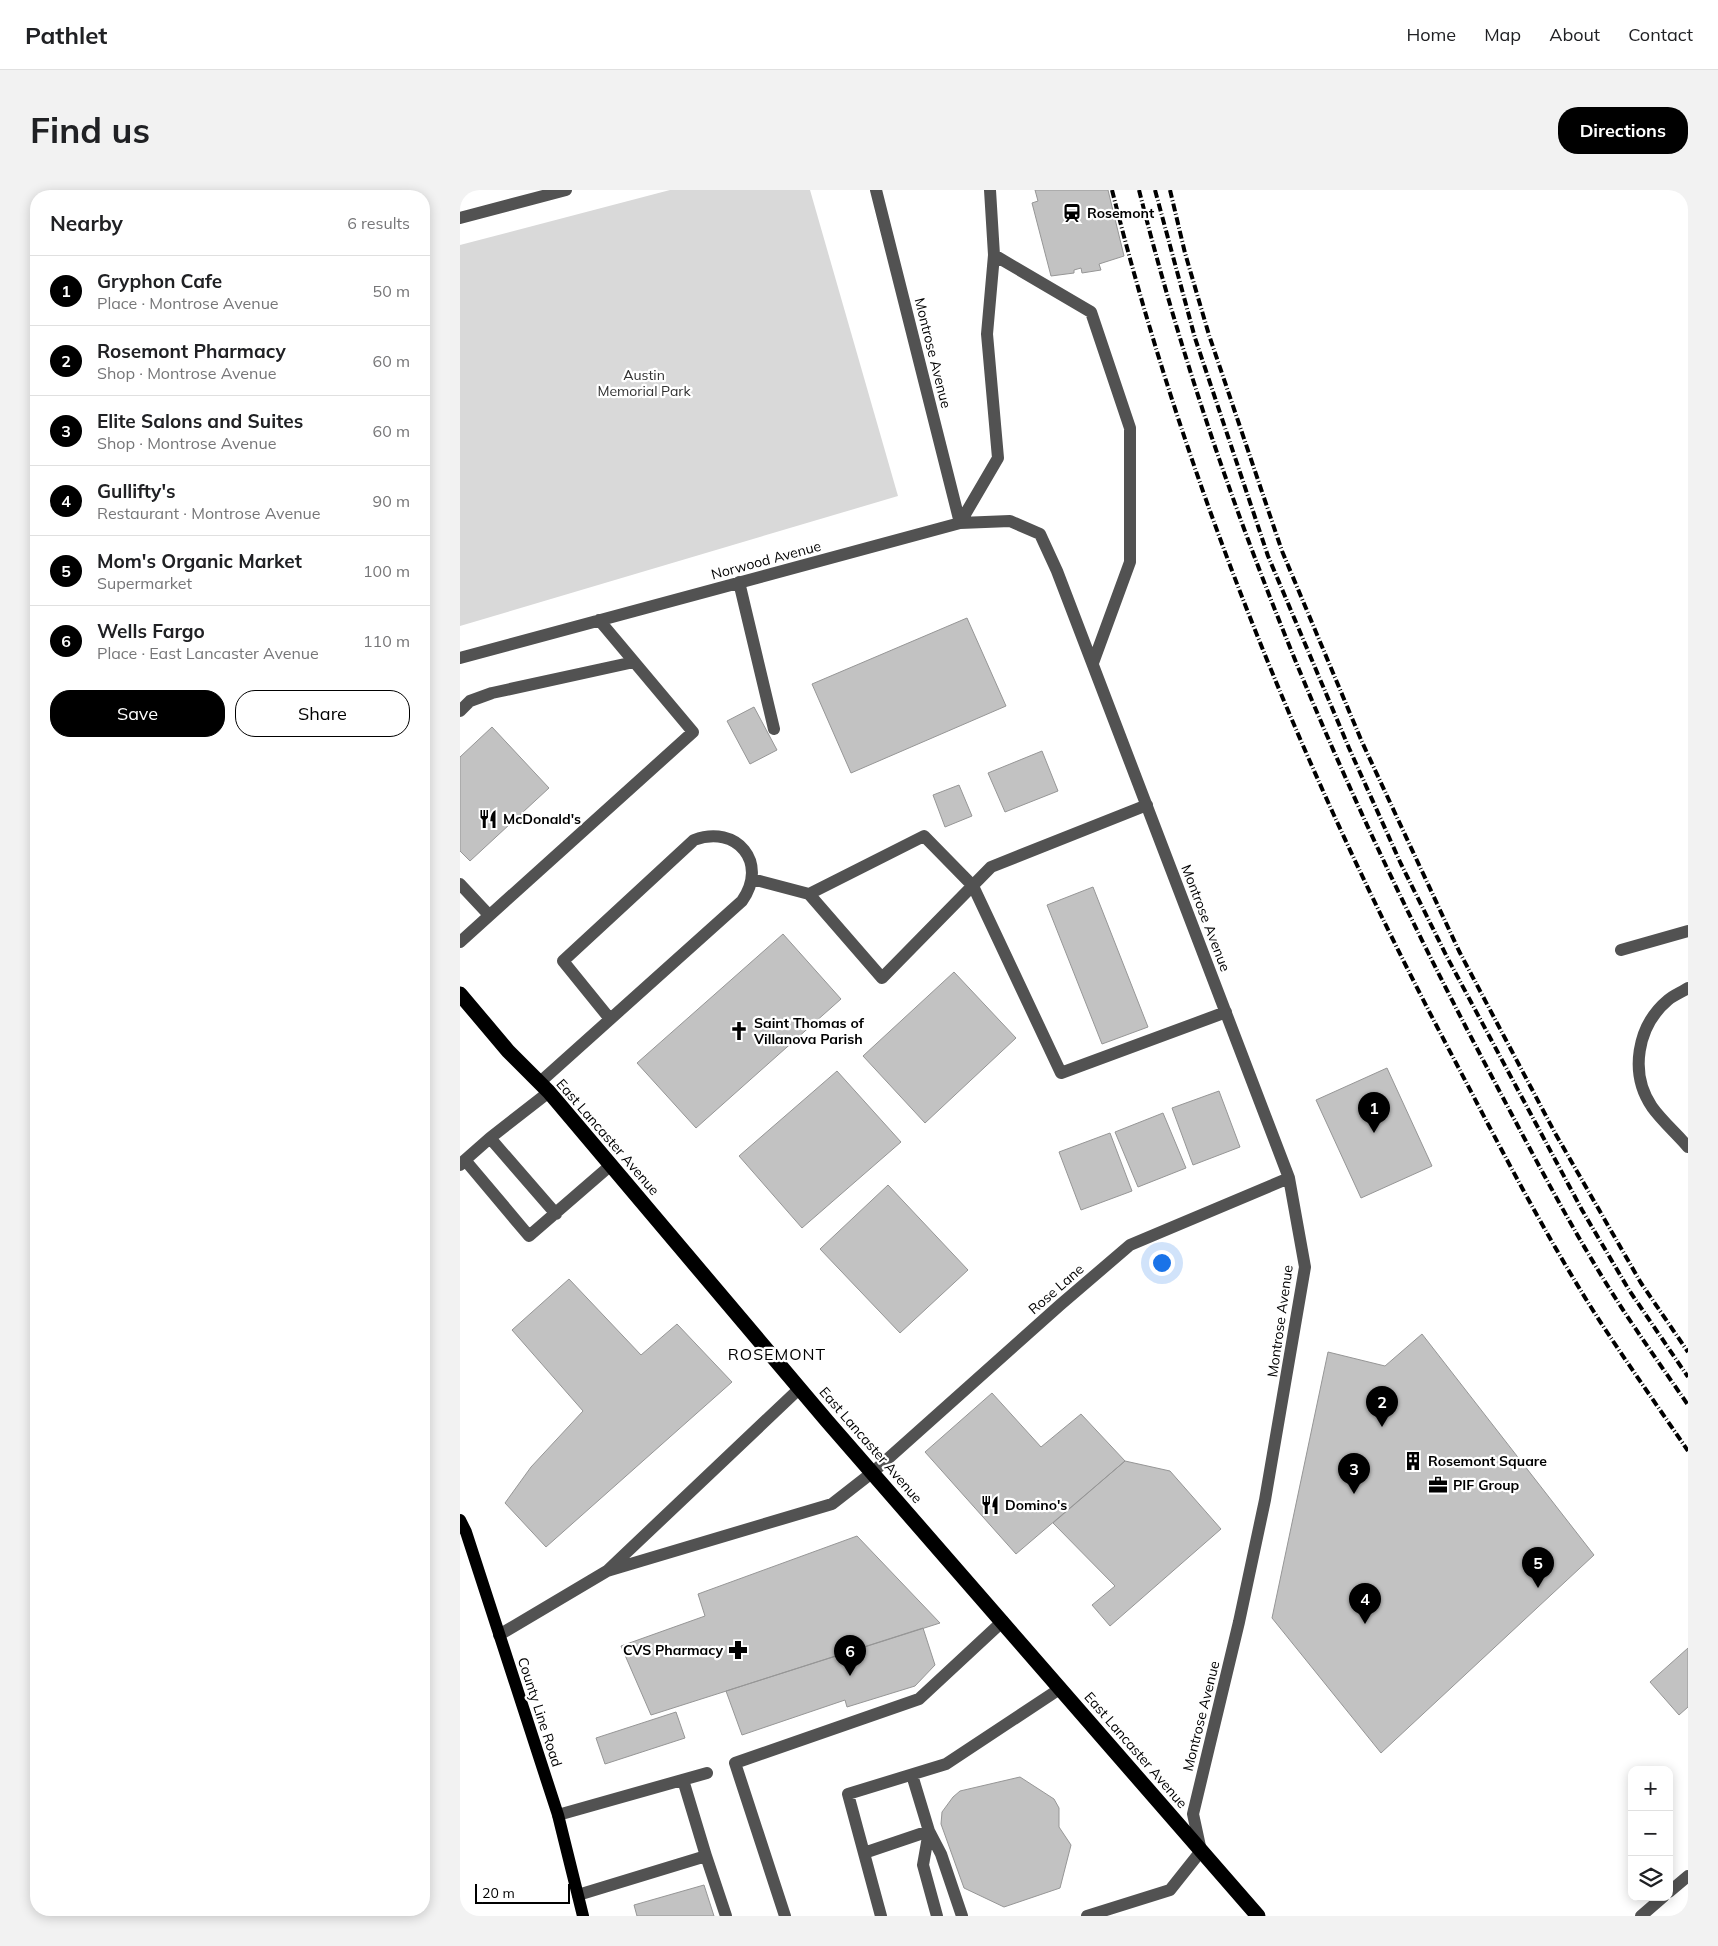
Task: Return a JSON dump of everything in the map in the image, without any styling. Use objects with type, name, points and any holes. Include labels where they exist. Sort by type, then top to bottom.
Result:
[{"type":"highway","name":"East Lancaster Avenue","points":[[462,1001],[508,1052],[544,1088],[611,1165],[800,1388],[1258,1916]]},
{"type":"main road","name":"County Line Road","points":[[460,1520],[466,1532],[558,1815],[583,1916]]},
{"type":"street","points":[[460,218],[566,190]]},
{"type":"street","name":"Montrose Avenue","points":[[876,190],[960,523]]},
{"type":"street","points":[[960,523],[998,458],[987,334],[994,255],[990,190]]},
{"type":"street","points":[[994,255],[1091,312],[1130,428],[1130,562],[1092,664]]},
{"type":"street","name":"Norwood Avenue","points":[[460,658],[960,523],[1010,521],[1040,534],[1057,571]]},
{"type":"street","name":"Montrose Avenue","points":[[1057,571],[1290,1178],[1305,1267],[1263,1510],[1239,1622],[1193,1814],[1201,1851]]},
{"type":"street","points":[[739,582],[774,729]]},
{"type":"street","points":[[460,942],[693,732],[599,620]]},
{"type":"street","points":[[460,711],[470,701],[492,693],[634,662]]},
{"type":"street","points":[[752,879],[809,894],[882,978],[992,867],[1147,806]]},
{"type":"street","points":[[610,1019],[563,961],[694,840],[718,835],[730,838],[748,856],[752,866],[752,879],[749,891],[742,901],[610,1019],[544,1088],[462,1162],[529,1236],[611,1165]]},
{"type":"street","points":[[809,894],[924,836],[973,886],[1061,1073],[1226,1012]]},
{"type":"street","points":[[460,884],[489,915]]},
{"type":"street","points":[[1621,950],[1688,931]]},
{"type":"street","points":[[1688,988],[1669,999],[1652,1017],[1642,1039],[1638,1062],[1642,1086],[1653,1108],[1688,1147]]},
{"type":"street","points":[[490,1138],[556,1214]]},
{"type":"street","name":"Rose Lane","points":[[607,1571],[832,1504],[873,1472],[1130,1245],[1290,1178]]},
{"type":"street","points":[[499,1635],[607,1571],[800,1388]]},
{"type":"street","points":[[784,1916],[736,1763],[919,1699],[1003,1621]]},
{"type":"street","points":[[881,1916],[848,1794],[946,1764],[1061,1688]]},
{"type":"street","points":[[558,1815],[707,1773]]},
{"type":"street","points":[[912,1775],[929,1831],[941,1854],[962,1916]]},
{"type":"street","points":[[683,1780],[726,1916]]},
{"type":"street","points":[[864,1853],[929,1831]]},
{"type":"street","points":[[929,1831],[923,1866],[937,1916]]},
{"type":"street","points":[[1087,1916],[1170,1890],[1201,1851]]},
{"type":"street","points":[[578,1894],[706,1856]]},
{"type":"street","points":[[1673,1889],[1688,1876]]},
{"type":"street","points":[[1641,1916],[1658,1901]]},
{"type":"green space","name":"Austin Memorial Park","points":[[670,190],[810,190],[898,496],[460,626],[460,245]]},
{"type":"building","points":[[1035,190],[1108,190],[1124,256],[1099,264],[1101,270],[1082,273],[1081,268],[1074,270],[1074,273],[1051,276],[1032,203],[1038,201]]},
{"type":"building","points":[[967,618],[1006,706],[851,773],[812,684]]},
{"type":"building","points":[[754,707],[777,750],[750,764],[727,721]]},
{"type":"building","name":"McDonald's","points":[[492,727],[549,788],[470,861],[460,851],[460,757]]},
{"type":"building","points":[[1042,751],[1058,791],[1005,812],[988,773]]},
{"type":"building","points":[[959,785],[972,816],[945,827],[933,795]]},
{"type":"building","points":[[1093,887],[1148,1027],[1102,1044],[1047,905]]},
{"type":"building","name":"Saint Thomas of Villanova Parish","points":[[783,934],[841,999],[696,1128],[637,1063]]},
{"type":"building","points":[[954,972],[1016,1038],[925,1123],[863,1056]]},
{"type":"building","points":[[1387,1068],[1432,1166],[1361,1198],[1316,1100]]},
{"type":"building","points":[[837,1071],[901,1142],[802,1228],[739,1156]]},
{"type":"building","points":[[1219,1091],[1240,1147],[1193,1165],[1172,1108]]},
{"type":"building","points":[[1163,1113],[1186,1168],[1138,1187],[1115,1132]]},
{"type":"building","points":[[1110,1133],[1132,1191],[1081,1210],[1059,1152]]},
{"type":"building","points":[[888,1185],[968,1270],[900,1333],[820,1249]]},
{"type":"building","points":[[569,1279],[641,1355],[677,1324],[732,1382],[546,1547],[505,1503],[531,1467],[583,1411],[512,1330]]},
{"type":"building","name":"Rosemont Square","points":[[1422,1334],[1594,1555],[1381,1753],[1272,1618],[1328,1352],[1385,1366]]},
{"type":"building","points":[[992,1393],[1041,1447],[1081,1414],[1125,1461],[1016,1554],[925,1452]]},
{"type":"building","points":[[1125,1461],[1170,1471],[1221,1529],[1110,1626],[1092,1605],[1115,1586],[1053,1523]]},
{"type":"building","name":"CVS Pharmacy","points":[[857,1536],[940,1623],[651,1715],[621,1646],[705,1616],[698,1594]]},
{"type":"building","points":[[923,1628],[935,1665],[915,1686],[847,1707],[845,1700],[742,1735],[726,1691]]},
{"type":"building","points":[[1688,1648],[1688,1707],[1679,1715],[1650,1682]]},
{"type":"building","points":[[676,1712],[685,1738],[605,1764],[596,1738]]},
{"type":"building","points":[[1020,1777],[1054,1799],[1059,1808],[1059,1827],[1071,1845],[1060,1888],[1004,1907],[964,1888],[941,1824],[942,1812],[960,1791]]},
{"type":"building","points":[[704,1885],[714,1916],[637,1916],[634,1905]]},
{"type":"railway","points":[[1112,190],[1143,303],[1177,415],[1215,526],[1257,636],[1302,744],[1401,957],[1539,1219],[1594,1312],[1688,1451]]},
{"type":"railway","points":[[1139,190],[1170,303],[1204,415],[1243,525],[1285,634],[1330,742],[1378,849],[1482,1058],[1563,1210],[1616,1299],[1688,1405]]},
{"type":"railway","points":[[1155,190],[1195,338],[1268,556],[1349,748],[1401,864],[1447,957],[1582,1210],[1629,1290],[1688,1377]]},
{"type":"railway","points":[[1170,190],[1185,253],[1209,335],[1282,551],[1362,742],[1459,951],[1555,1133],[1641,1283],[1688,1352]]},
{"type":"place","name":"Rosemont","points":[[1072,213]]},
{"type":"place","name":"McDonald's","points":[[488,819]]},
{"type":"place","name":"Saint Thomas of Villanova Parish","points":[[739,1031]]},
{"type":"place","name":"Gryphon Cafe","points":[[1374,1133]]},
{"type":"place","name":"Rosemont Pharmacy","points":[[1382,1427]]},
{"type":"place","name":"Rosemont Square","points":[[1413,1461]]},
{"type":"place","name":"PIF Group","points":[[1438,1485]]},
{"type":"place","name":"Elite Salons and Suites","points":[[1354,1494]]},
{"type":"place","name":"Domino's","points":[[990,1505]]},
{"type":"place","name":"Mom's Organic Market","points":[[1538,1588]]},
{"type":"place","name":"Gullifty's","points":[[1365,1624]]},
{"type":"place","name":"CVS Pharmacy","points":[[738,1650]]},
{"type":"place","name":"Wells Fargo","points":[[850,1676]]},
{"type":"district","name":"ROSEMONT","points":[[777,1354]]}]
